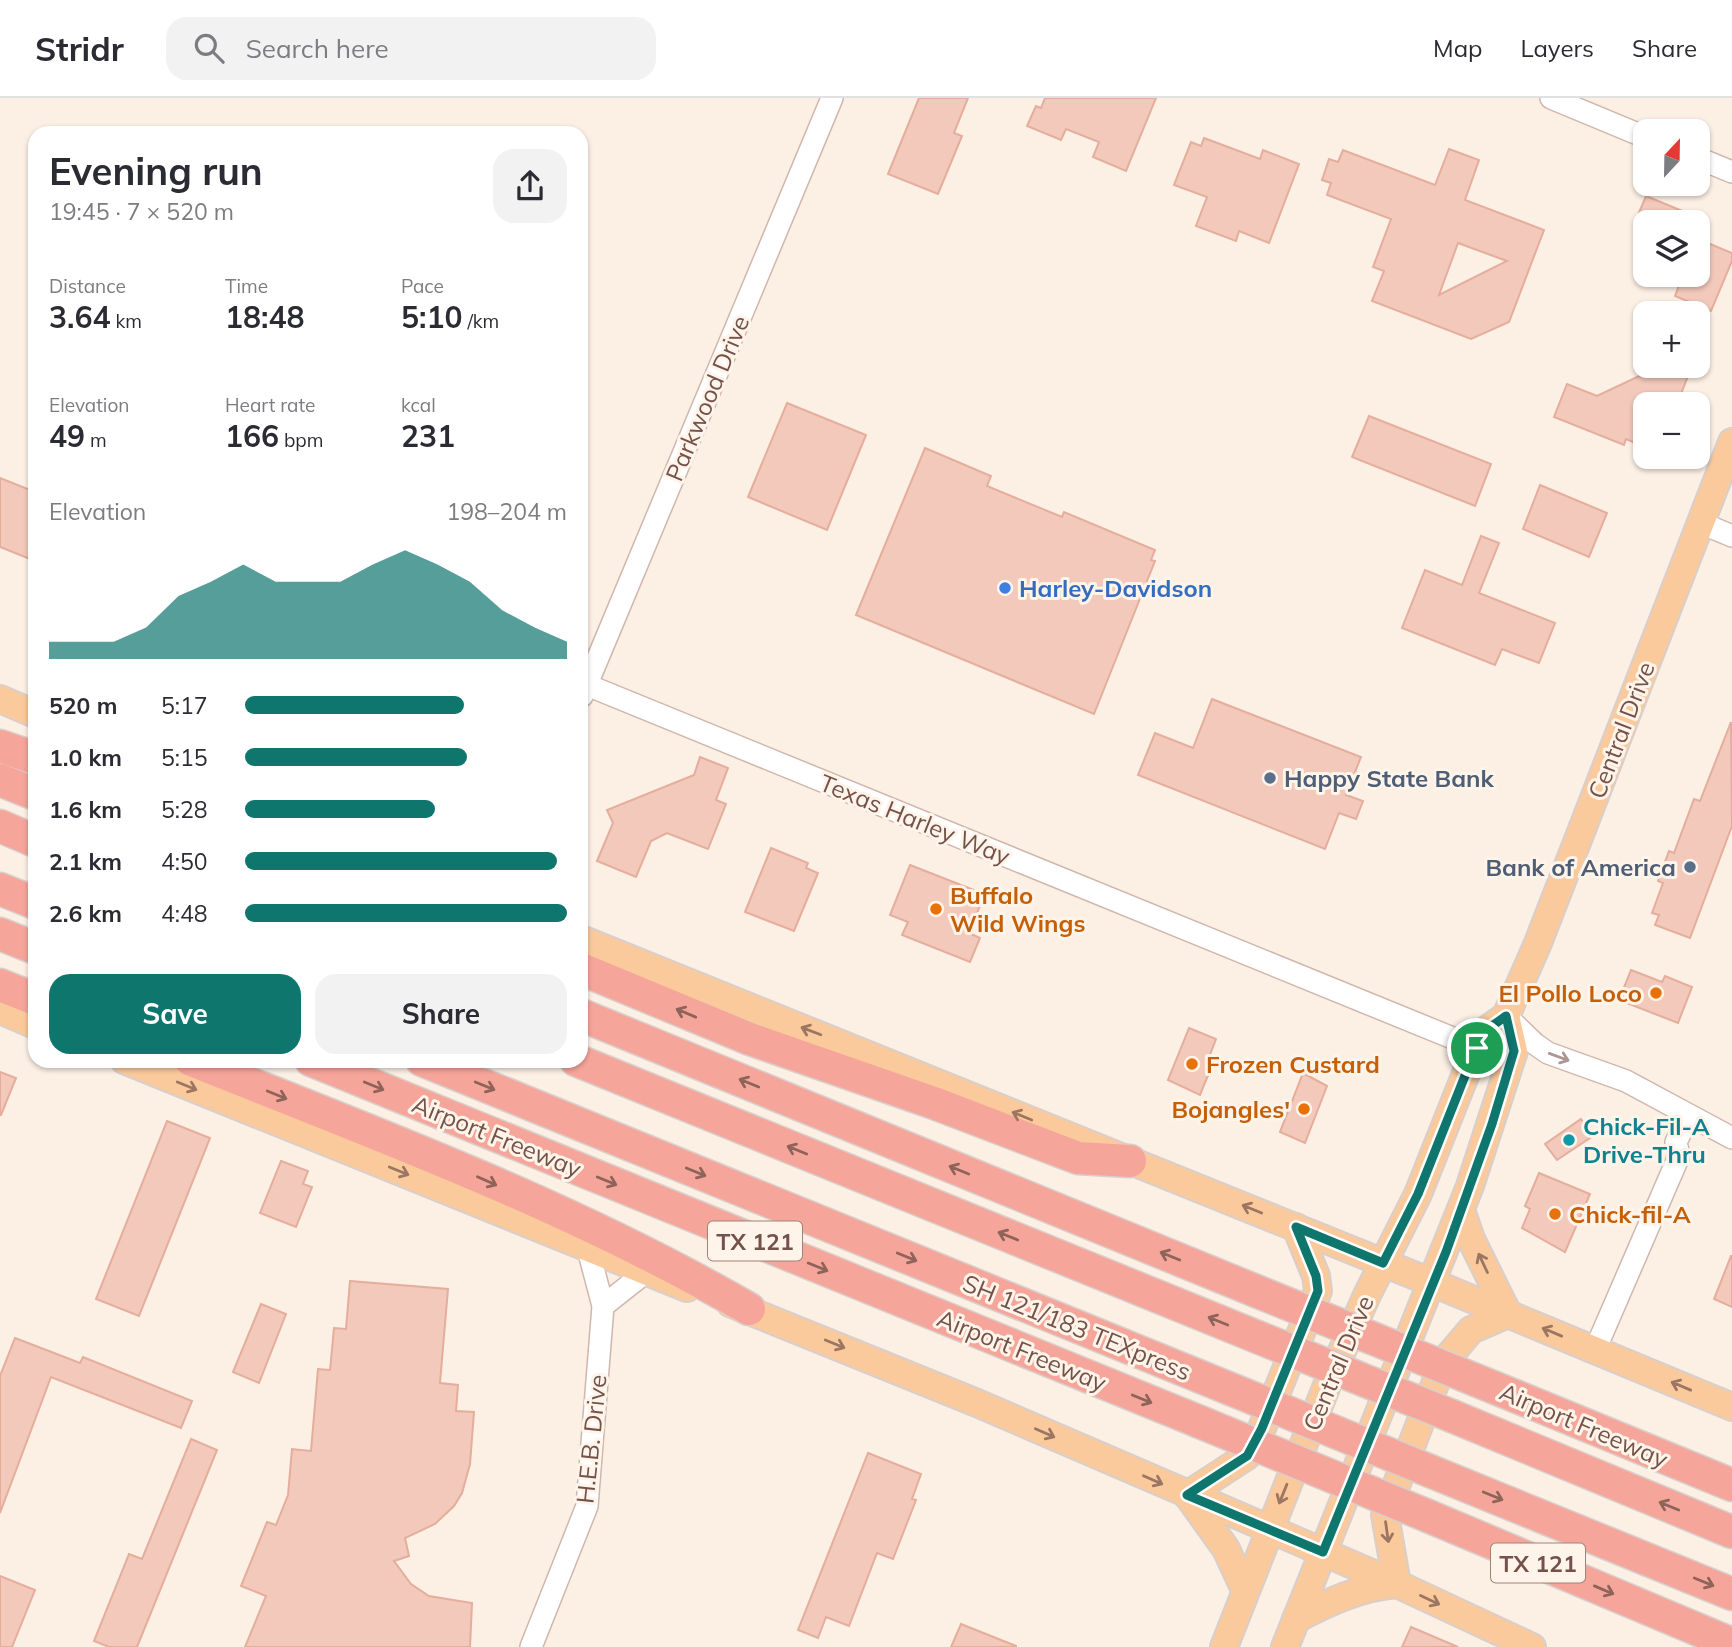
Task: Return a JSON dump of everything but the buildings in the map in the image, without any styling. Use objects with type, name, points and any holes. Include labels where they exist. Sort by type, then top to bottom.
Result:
[{"type":"highway","points":[[0,746],[28,756]]},
{"type":"highway","points":[[0,780],[28,791]]},
{"type":"highway","points":[[0,826],[28,838]]},
{"type":"highway","points":[[0,889],[28,900]]},
{"type":"highway","points":[[0,934],[28,945]]},
{"type":"highway","points":[[588,972],[750,1039],[934,1103],[1079,1158],[1130,1161]]},
{"type":"highway","points":[[0,985],[28,996]]},
{"type":"highway","name":"Airport Freeway","points":[[588,1018],[1732,1485]]},
{"type":"highway","points":[[588,1065],[1732,1532]]},
{"type":"highway","points":[[211,1068],[456,1167],[677,1267],[749,1309]]},
{"type":"highway","name":"Airport Freeway","points":[[331,1068],[1200,1422],[1732,1644]]},
{"type":"highway","name":"SH 121/183 TEXpress","points":[[442,1068],[1732,1594]]},
{"type":"highway","points":[[1648,1609],[1681,1647]]},
{"type":"main road","name":"Central Drive","points":[[1224,1647],[1328,1385],[1383,1263],[1418,1194],[1482,1033],[1506,1016],[1560,888],[1732,442]]},
{"type":"main road","points":[[0,699],[28,711]]},
{"type":"main road","points":[[588,942],[1296,1227],[1732,1407]]},
{"type":"main road","points":[[0,1010],[28,1022]]},
{"type":"main road","points":[[1285,1647],[1433,1283],[1492,1124],[1514,1051],[1506,1016]]},
{"type":"main road","points":[[1477,1048],[1490,1065],[1484,1112],[1492,1124]]},
{"type":"main road","points":[[144,1068],[588,1249],[749,1309],[977,1403],[1397,1584],[1532,1647]]},
{"type":"main road","points":[[1461,1210],[1471,1238],[1508,1314]]},
{"type":"main road","points":[[1187,1495],[1247,1456],[1262,1428],[1318,1291],[1316,1276],[1296,1227]]},
{"type":"main road","points":[[1397,1584],[1385,1515],[1443,1363],[1471,1330],[1508,1314]]},
{"type":"main road","points":[[1187,1495],[1226,1549],[1245,1590]]},
{"type":"main road","points":[[1296,1619],[1342,1596],[1374,1586],[1397,1584]]},
{"type":"street","name":"Parkwood Drive","points":[[588,681],[832,98]]},
{"type":"street","points":[[1551,98],[1633,132]]},
{"type":"street","points":[[1710,163],[1732,172]]},
{"type":"street","points":[[1701,523],[1732,536]]},
{"type":"street","name":"Texas Harley Way","points":[[588,693],[1477,1048]]},
{"type":"street","points":[[1506,1016],[1538,1047],[1548,1053],[1626,1081],[1732,1138]]},
{"type":"street","points":[[1595,1350],[1679,1156],[1676,1142],[1689,1116]]},
{"type":"street","name":"H.E.B. Drive","points":[[531,1647],[587,1506],[603,1306],[588,1249]]},
{"type":"street","points":[[603,1306],[646,1272]]},
{"type":"place","name":"Harley-Davidson","points":[[1005,588]]},
{"type":"place","name":"Happy State Bank","points":[[1270,778]]},
{"type":"place","name":"Bank of America","points":[[1690,867]]},
{"type":"place","name":"Buffalo Wild Wings","points":[[936,909]]},
{"type":"place","name":"El Pollo Loco","points":[[1656,993]]},
{"type":"place","name":"Frozen Custard","points":[[1192,1064]]},
{"type":"place","name":"Bojangles'","points":[[1304,1109]]},
{"type":"place","name":"Chick-Fil-A Drive-Thru","points":[[1569,1140]]},
{"type":"place","name":"Chick-fil-A","points":[[1555,1214]]},
{"type":"route","points":[[1506,1016],[1514,1051],[1492,1124],[1446,1252],[1323,1552],[1187,1495],[1220,1471],[1247,1456],[1262,1428],[1318,1291],[1316,1276],[1296,1227],[1383,1263],[1418,1194],[1477,1048],[1482,1033],[1506,1016]]}]
